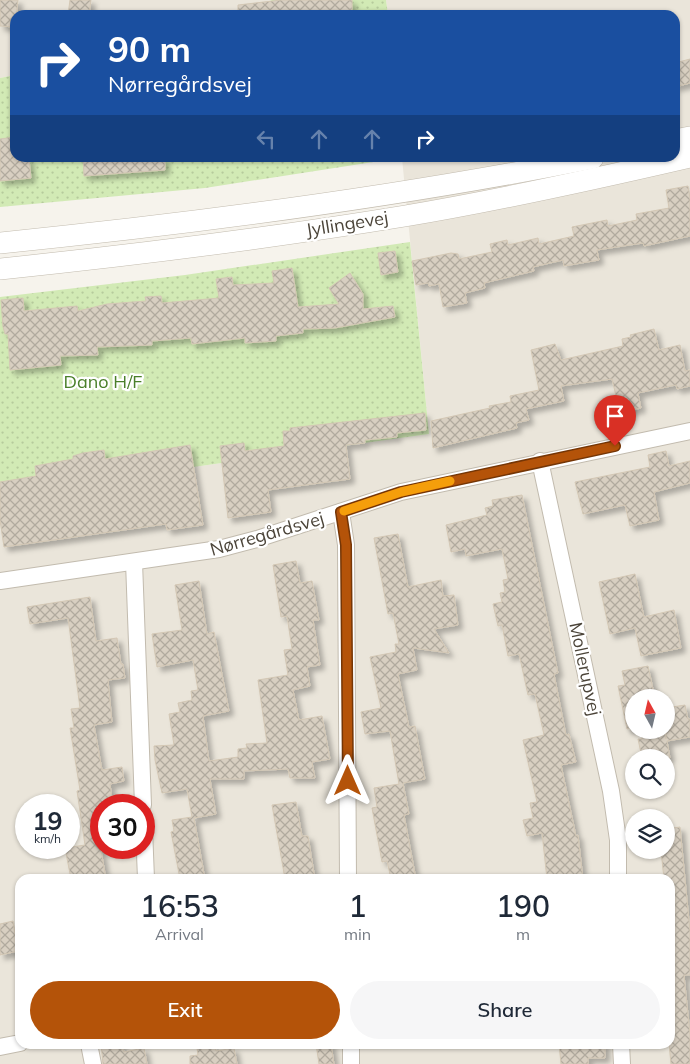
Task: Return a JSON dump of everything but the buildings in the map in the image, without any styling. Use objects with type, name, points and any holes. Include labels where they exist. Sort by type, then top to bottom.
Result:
[{"type":"street","name":"Jyllingevej","points":[[0,243],[175,224],[333,202],[505,175],[572,162]]},
{"type":"street","name":"Jyllingevej","points":[[0,269],[228,242],[404,216],[539,191],[668,162]]},
{"type":"street","name":"Nørregårdsvej","points":[[0,581],[220,549],[401,492],[540,461],[690,431]]},
{"type":"street","name":"Mollerupvej","points":[[540,461],[611,791],[618,840],[618,874]]},
{"type":"street","points":[[341,512],[346,545],[348,874]]},
{"type":"street","points":[[134,562],[143,794]]},
{"type":"street","points":[[145,859],[146,874]]},
{"type":"street","points":[[0,1047],[15,1045]]},
{"type":"street","points":[[90,1049],[93,1064]]},
{"type":"street","points":[[350,1049],[351,1064]]},
{"type":"street","points":[[621,1049],[622,1064]]},
{"type":"shaded area","points":[[0,0],[272,0],[251,10],[10,10],[10,76],[0,78]]},
{"type":"shaded area","points":[[386,0],[690,0],[690,1064],[0,1064],[0,494],[429,434],[402,162],[680,162],[680,10],[387,10]]},
{"type":"green space","points":[[272,0],[386,0],[387,10],[251,10]]},
{"type":"green space","points":[[10,76],[10,162],[373,162],[205,188],[0,207],[0,78]]},
{"type":"green space","name":"Dano H/F","points":[[410,242],[429,434],[0,494],[0,297],[185,275]]},
{"type":"slow traffic","points":[[344,511],[401,492],[450,481]]},
{"type":"route","points":[[348,781],[346,545],[341,512],[401,492],[615,446]]}]
